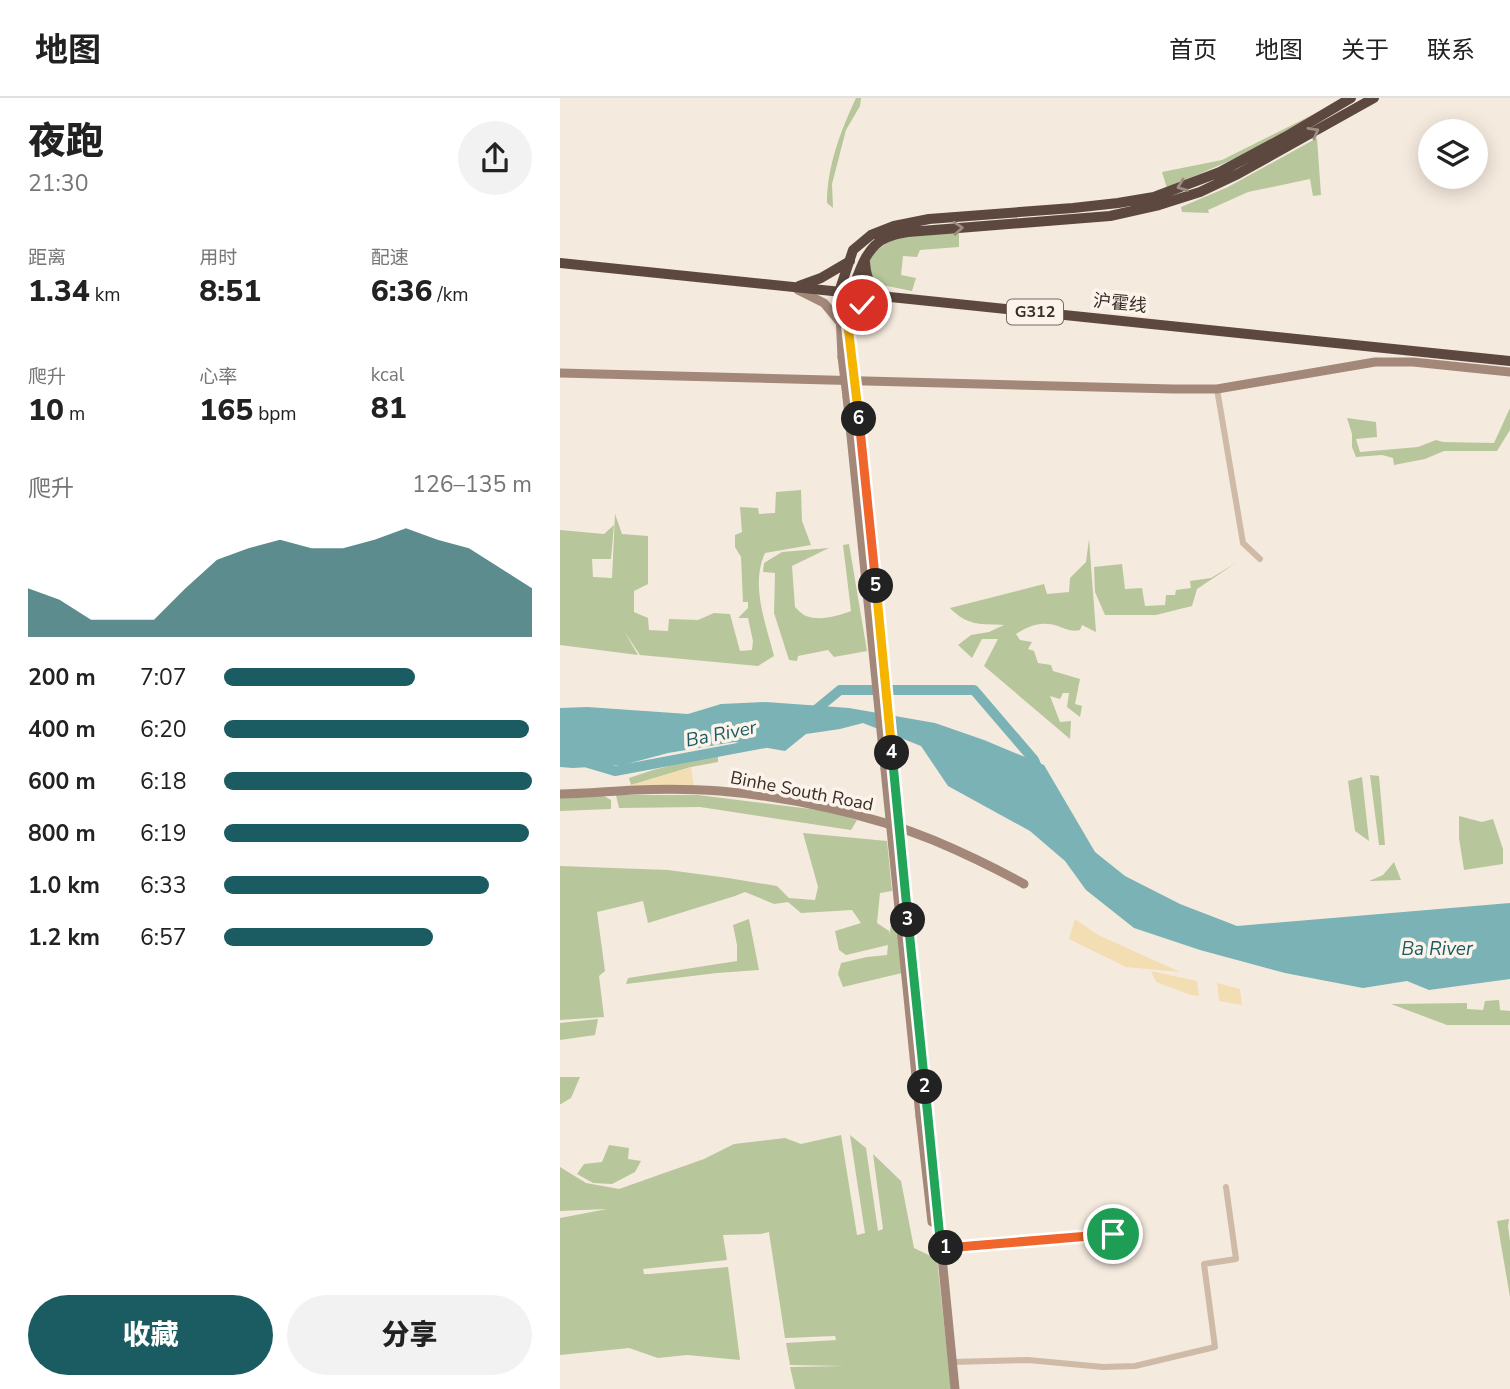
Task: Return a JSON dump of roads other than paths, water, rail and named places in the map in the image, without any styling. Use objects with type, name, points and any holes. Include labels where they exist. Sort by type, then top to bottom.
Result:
[{"type":"highway","points":[[839,292],[853,250],[871,235],[894,226],[929,219],[1073,208],[1154,197],[1220,172],[1351,98]]},
{"type":"highway","points":[[851,294],[865,259],[874,246],[887,237],[909,232],[1110,216],[1158,205],[1200,192],[1299,141],[1374,98]]},
{"type":"highway","points":[[865,259],[869,284],[880,297]]},
{"type":"highway","points":[[794,288],[821,278],[850,261]]},
{"type":"highway","name":"沪霍线","points":[[560,263],[1510,361]]},
{"type":"main road","points":[[794,288],[824,303],[844,322]]},
{"type":"main road","points":[[839,292],[852,396],[952,1389]]},
{"type":"main road","points":[[844,322],[851,294]]},
{"type":"main road","points":[[844,322],[855,310],[880,297]]},
{"type":"main road","points":[[560,373],[1217,389],[1375,362],[1413,362],[1510,372]]},
{"type":"main road","name":"Binhe South Road","points":[[560,794],[659,789],[699,790],[793,802],[905,830],[988,865],[1024,884]]},
{"type":"main road","points":[[924,1116],[941,1249],[952,1389]]},
{"type":"street","points":[[1217,389],[1243,543],[1260,559]]},
{"type":"street","points":[[951,1362],[1028,1360],[1103,1367],[1135,1366],[1214,1346],[1204,1264],[1236,1259],[1226,1187]]},
{"type":"street","points":[[941,1249],[1113,1234]]},
{"type":"water","name":"Ba River","points":[[766,702],[849,708],[935,723],[1044,765],[1095,852],[1125,876],[1180,904],[1237,926],[1510,903],[1510,979],[1429,990],[1407,981],[1363,988],[1285,973],[1200,950],[1134,928],[1086,890],[1065,861],[1030,831],[948,786],[921,746],[863,723],[806,734],[785,751],[734,742],[668,753],[623,765],[560,767],[560,708],[587,707],[688,714],[721,704]]},
{"type":"waterway","name":"Ba River","points":[[812,713],[840,690],[974,690],[1034,760],[1039,772]]},
{"type":"waterway","name":"Ba River","points":[[588,763],[615,771],[765,743]]}]
